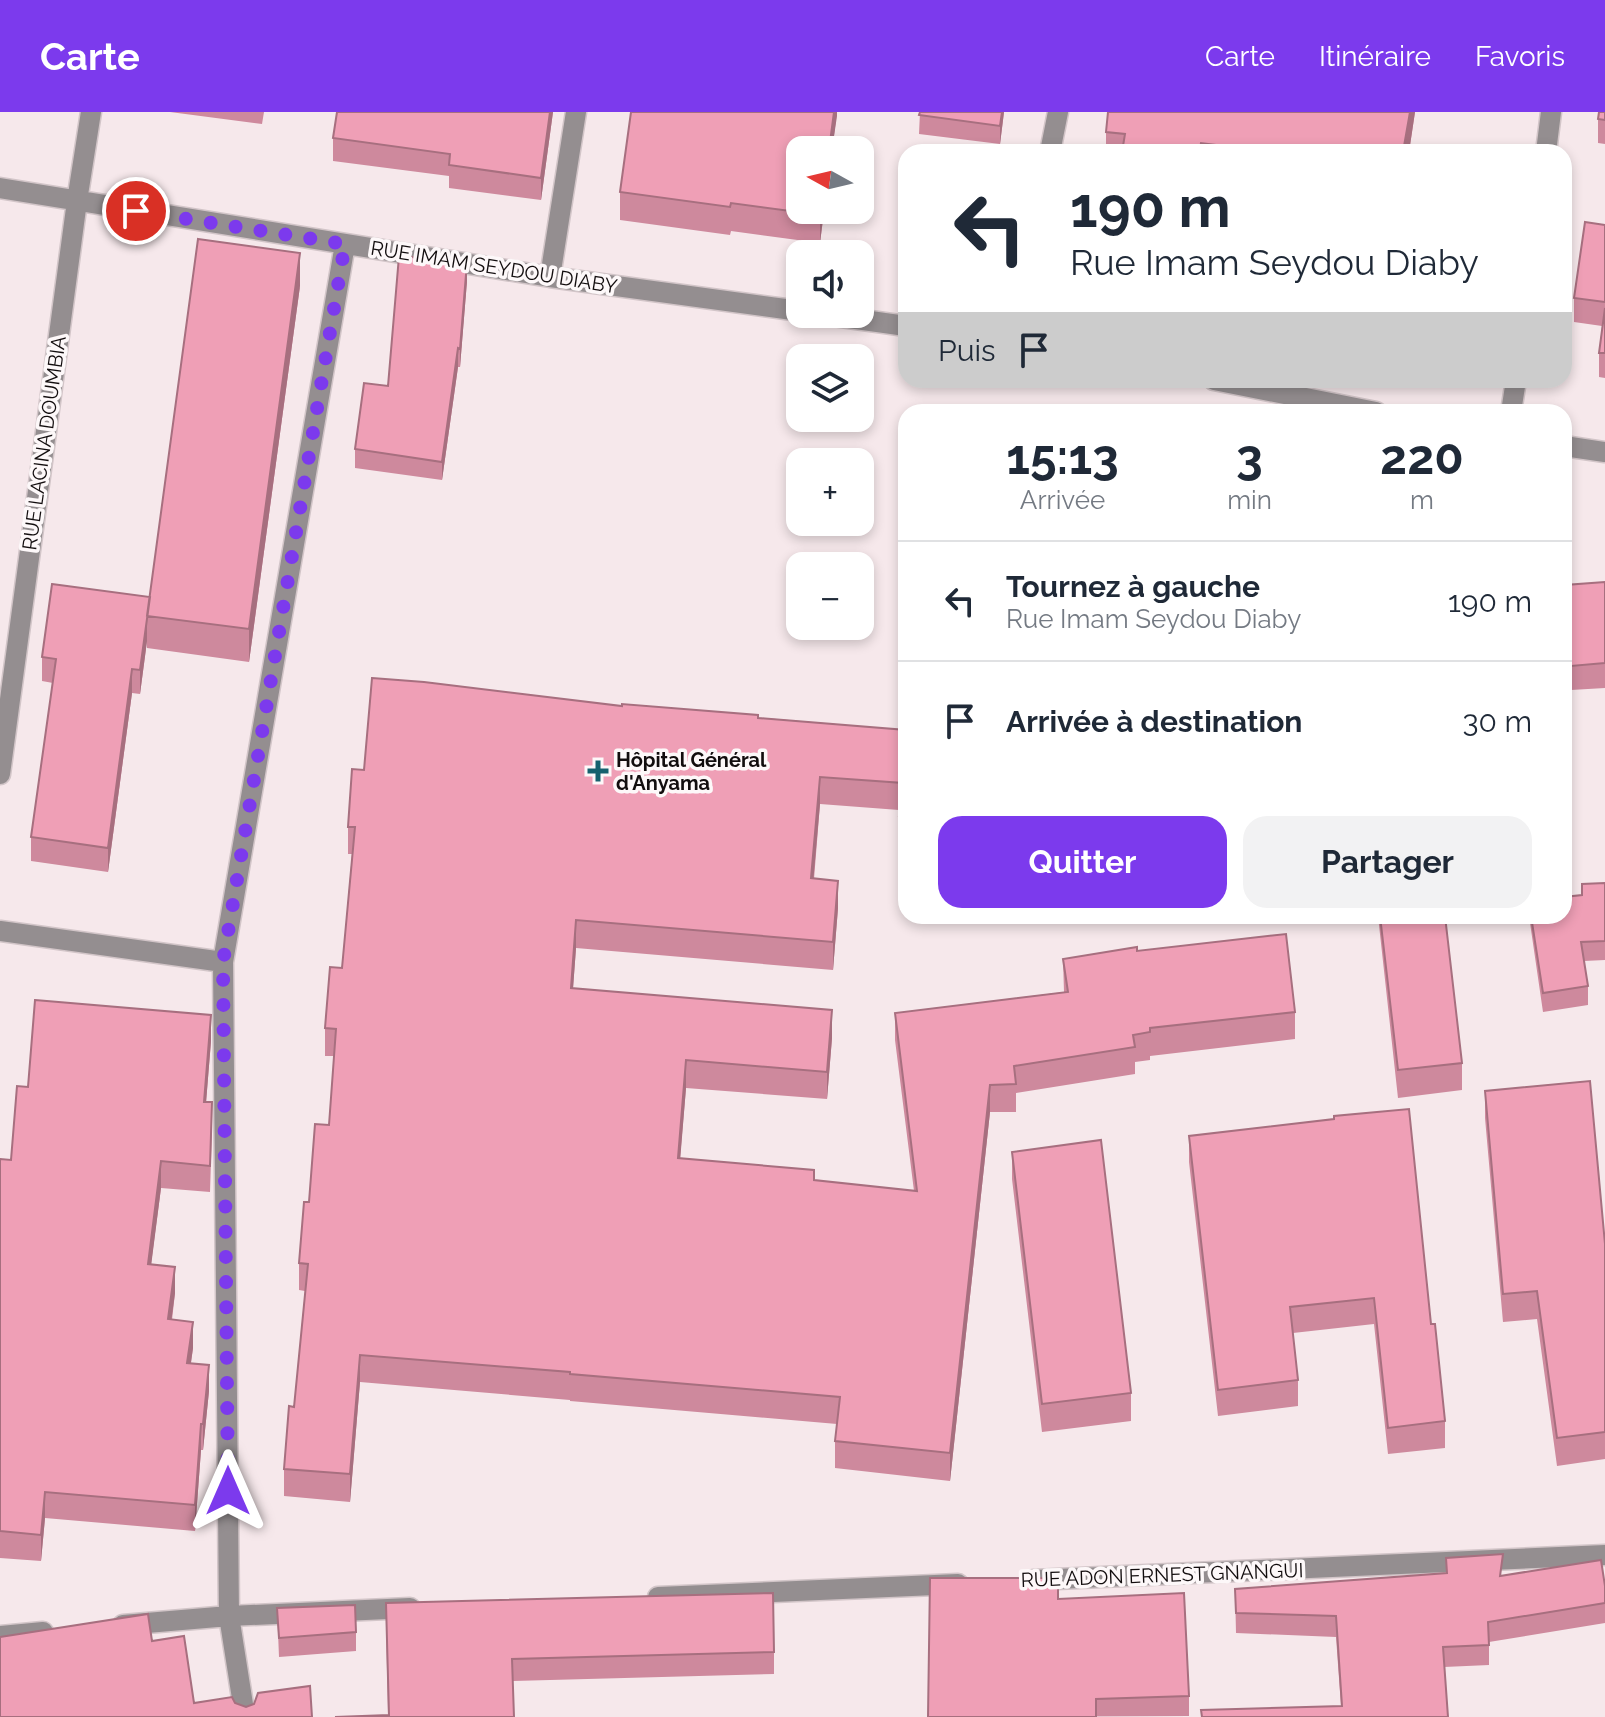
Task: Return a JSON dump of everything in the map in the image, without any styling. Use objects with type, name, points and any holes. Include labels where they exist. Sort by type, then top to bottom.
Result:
[{"type":"street","name":"RUE LACINA DOUMBIA","points":[[0,774],[91,112]]},
{"type":"street","points":[[550,277],[576,112]]},
{"type":"street","points":[[1052,144],[1058,112]]},
{"type":"street","points":[[1547,144],[1551,112]]},
{"type":"street","name":"RUE IMAM SEYDOU DIABY","points":[[0,188],[550,277],[786,309]]},
{"type":"street","points":[[245,1717],[229,1616],[223,962],[345,244]]},
{"type":"street","points":[[874,322],[898,325]]},
{"type":"street","points":[[1254,388],[1336,404]]},
{"type":"street","points":[[1572,447],[1605,452]]},
{"type":"street","points":[[0,931],[223,962]]},
{"type":"street","name":"RUE ADON ERNEST GNANGUI","points":[[1019,1581],[1605,1555]]},
{"type":"street","points":[[639,1598],[971,1583]]},
{"type":"street","points":[[107,1626],[229,1616],[434,1607]]},
{"type":"street","points":[[0,1636],[61,1630]]},
{"type":"building","points":[[337,112],[550,112],[541,178],[449,165],[450,154],[333,138]]},
{"type":"building","points":[[631,112],[834,112],[831,136],[786,136],[786,210],[731,203],[730,207],[620,192]]},
{"type":"building","points":[[920,112],[1002,112],[1000,126],[919,115]]},
{"type":"building","points":[[1108,112],[1410,112],[1404,144],[1123,144],[1125,134],[1106,132]]},
{"type":"building","points":[[1599,112],[1605,112],[1605,120],[1598,119]]},
{"type":"building","points":[[1585,222],[1605,225],[1605,302],[1574,298]]},
{"type":"building","points":[[198,239],[300,253],[249,629],[147,616]]},
{"type":"building","points":[[399,256],[467,262],[460,349],[442,462],[355,449],[364,383],[388,386]]},
{"type":"building","points":[[1605,308],[1605,353],[1599,353]]},
{"type":"building","points":[[1605,582],[1605,663],[1572,666],[1572,584]]},
{"type":"building","points":[[52,584],[150,597],[140,670],[132,669],[108,848],[31,837],[56,659],[42,657]]},
{"type":"building","points":[[372,678],[622,706],[758,715],[758,718],[898,729],[898,783],[820,777],[811,878],[838,881],[833,942],[576,920],[571,988],[832,1010],[827,1072],[686,1060],[678,1158],[814,1170],[814,1180],[917,1191],[895,1013],[1068,992],[1063,959],[1137,947],[1137,951],[1286,934],[1295,1012],[1150,1028],[1150,1032],[1133,1035],[1135,1047],[1014,1066],[1016,1084],[990,1085],[950,1453],[835,1441],[840,1397],[360,1355],[350,1474],[284,1469],[289,1406],[294,1407],[308,1264],[299,1263],[304,1202],[309,1202],[315,1124],[329,1125],[336,1029],[325,1028],[330,967],[342,968],[355,827],[348,827],[352,769],[364,770]]},
{"type":"building","points":[[1605,883],[1605,941],[1581,942],[1588,986],[1543,993],[1532,924],[1572,924],[1572,896],[1582,895],[1582,884]]},
{"type":"building","points":[[1381,924],[1446,924],[1462,1063],[1398,1070]]},
{"type":"building","points":[[35,1000],[211,1015],[204,1102],[212,1102],[210,1166],[161,1161],[148,1264],[175,1267],[168,1319],[193,1322],[187,1363],[209,1365],[195,1505],[45,1492],[41,1535],[0,1531],[0,1159],[11,1160],[17,1086],[28,1087]]},
{"type":"building","points":[[1590,1081],[1605,1244],[1605,1432],[1557,1438],[1537,1291],[1503,1294],[1485,1091]]},
{"type":"building","points":[[1409,1109],[1431,1324],[1435,1324],[1445,1421],[1388,1428],[1374,1298],[1290,1307],[1298,1380],[1218,1390],[1189,1136]]},
{"type":"building","points":[[1101,1140],[1131,1393],[1042,1404],[1012,1152]]},
{"type":"building","points":[[1503,1554],[1500,1576],[1601,1560],[1605,1603],[1488,1622],[1489,1645],[1443,1647],[1448,1717],[1202,1717],[1201,1710],[1342,1706],[1336,1616],[1236,1613],[1235,1589],[1447,1573],[1446,1558]]},
{"type":"building","points":[[930,1578],[1058,1578],[1058,1599],[1184,1593],[1189,1696],[1096,1699],[1096,1717],[928,1717]]},
{"type":"building","points":[[773,1593],[774,1652],[512,1659],[514,1717],[335,1717],[389,1715],[386,1603]]},
{"type":"building","points":[[355,1605],[356,1632],[279,1638],[277,1608]]},
{"type":"building","points":[[148,1614],[152,1641],[184,1636],[194,1703],[232,1697],[235,1703],[246,1707],[254,1704],[258,1693],[310,1686],[312,1717],[0,1717],[0,1637]]},
{"type":"place","name":"Hôpital Général d'Anyama","points":[[598,771]]},
{"type":"route","points":[[136,211],[345,244],[223,962],[228,1491]]}]
